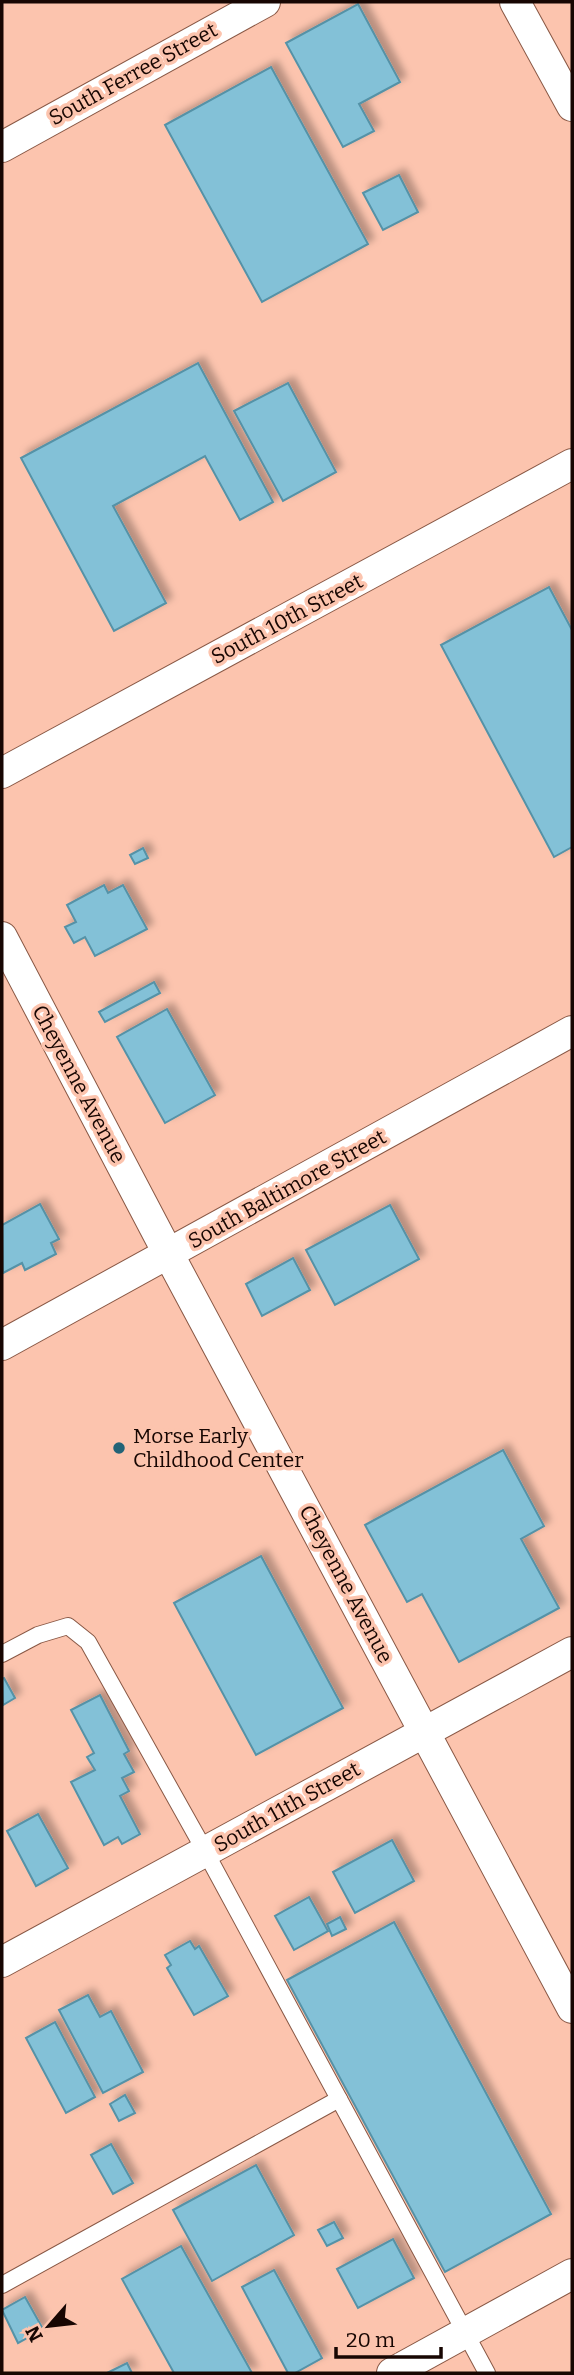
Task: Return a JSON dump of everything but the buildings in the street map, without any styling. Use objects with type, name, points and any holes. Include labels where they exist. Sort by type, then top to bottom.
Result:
[{"type":"street","name":"South Ferree Street","points":[[2,147],[265,2]]},
{"type":"street","points":[[515,2],[572,106]]},
{"type":"street","name":"South 10th Street","points":[[2,773],[572,464]]},
{"type":"street","name":"Cheyenne Avenue","points":[[2,937],[572,2008]]},
{"type":"street","name":"South Baltimore Street","points":[[2,1345],[572,1031]]},
{"type":"street","name":"South 11th Street","points":[[2,1962],[572,1652]]},
{"type":"street","points":[[392,2373],[572,2274]]},
{"type":"lane","points":[[2,1654],[38,1635],[68,1626],[88,1642],[205,1851],[487,2373]]},
{"type":"lane","points":[[2,2285],[339,2099]]},
{"type":"place","name":"Morse Early Childhood Center","points":[[119,1448]]}]
